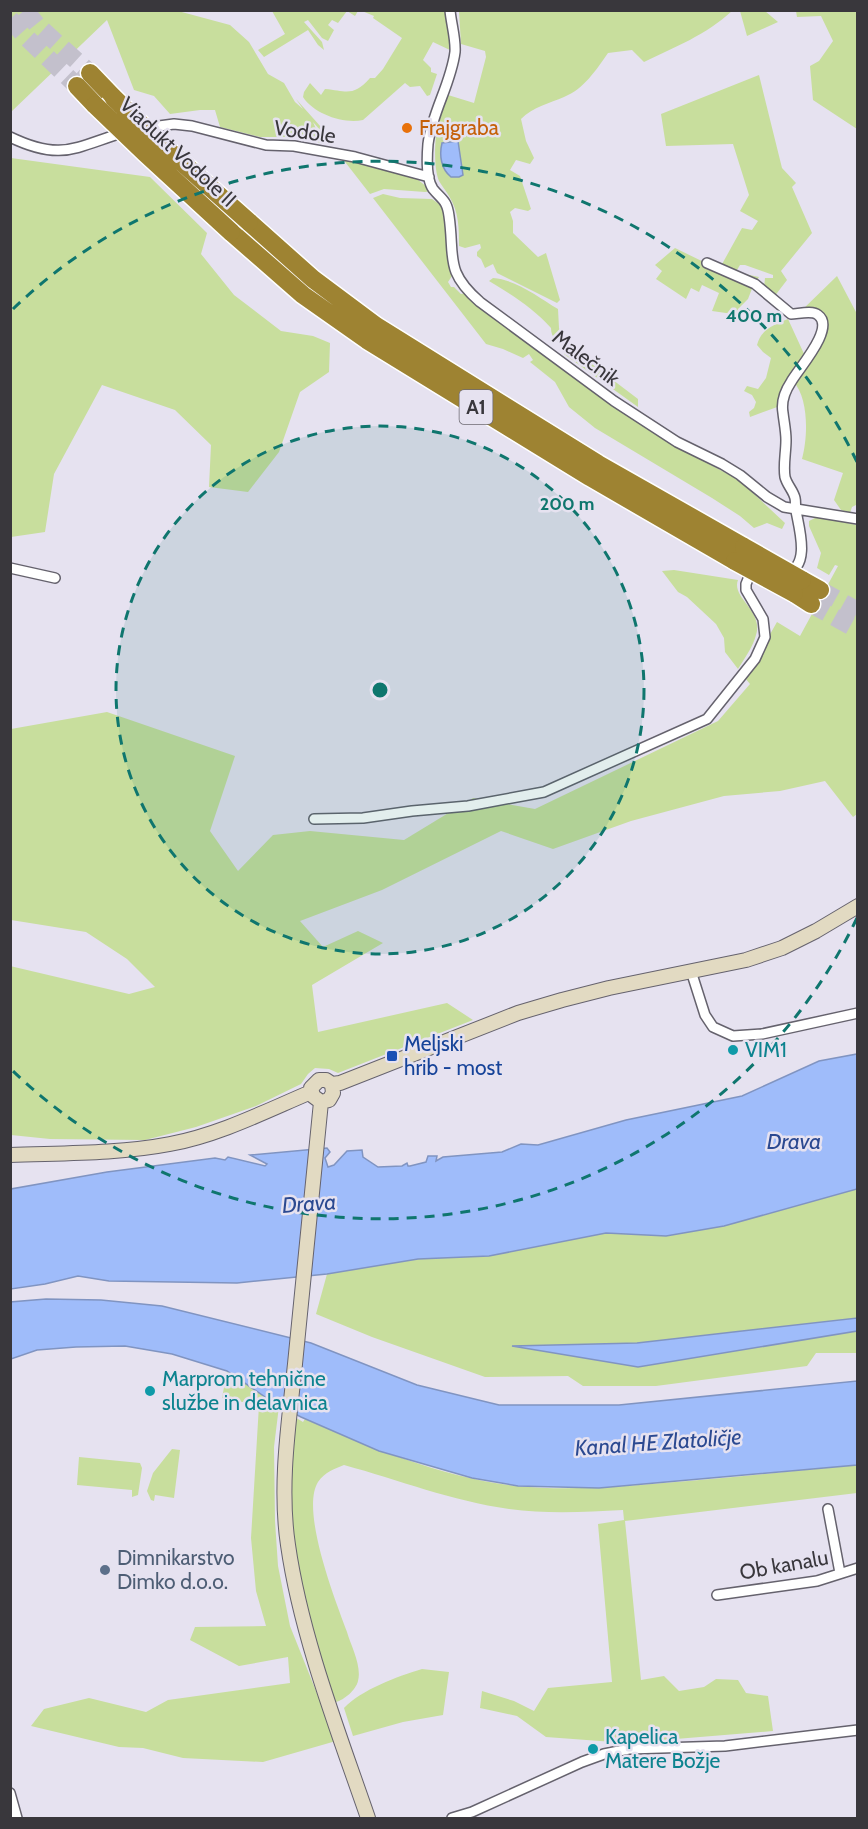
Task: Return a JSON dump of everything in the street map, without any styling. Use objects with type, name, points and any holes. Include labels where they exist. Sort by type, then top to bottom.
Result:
[{"type":"highway","name":"Viadukt Vodole II","points":[[90,73],[159,142],[313,279],[376,326],[740,554]]},
{"type":"highway","name":"Viadukt Vodole II","points":[[77,86],[153,161],[303,295],[367,340],[590,477],[740,554]]},
{"type":"highway","name":"A1","points":[[740,554],[815,597]]},
{"type":"street","points":[[429,177],[428,144],[447,87],[455,50],[450,10]]},
{"type":"street","name":"Vodole","points":[[10,137],[26,144],[54,151],[66,151],[133,129],[174,124],[192,126],[266,145],[294,146],[355,157],[429,177]]},
{"type":"street","name":"Malečnik","points":[[429,177],[432,188],[446,202],[454,272],[470,293],[614,401],[677,442],[740,475],[767,497],[784,507],[858,519]]},
{"type":"street","points":[[314,819],[363,818],[468,806],[544,792],[707,719],[754,659],[765,637],[763,619],[746,590],[752,568],[757,563],[763,563],[783,573],[790,572],[797,565],[802,553],[800,527],[795,509],[796,499],[785,478],[786,440],[782,409],[783,399],[790,383],[820,338],[823,328],[820,315],[791,314],[755,284],[707,262]]},
{"type":"street","points":[[10,568],[55,578]]},
{"type":"street","points":[[10,1155],[132,1150],[172,1144],[325,1102],[332,1097],[332,1084],[340,1083],[518,1014],[600,990],[746,960],[782,948],[858,906]]},
{"type":"street","points":[[691,971],[705,1015],[713,1027],[733,1036],[762,1034],[858,1012]]},
{"type":"street","points":[[318,1103],[287,1439],[285,1499],[287,1543],[296,1588],[324,1685],[368,1818]]},
{"type":"street","points":[[828,1509],[840,1573]]},
{"type":"street","name":"Ob kanalu","points":[[717,1594],[817,1581],[858,1568]]},
{"type":"street","points":[[824,1735],[858,1724]]},
{"type":"street","points":[[452,1818],[472,1812],[604,1754],[629,1749],[725,1746],[858,1730]]},
{"type":"street","points":[[10,1793],[17,1818]]},
{"type":"green space","points":[[11,10],[178,11],[230,25],[249,42],[268,74],[284,83],[295,102],[303,109],[296,99],[321,127],[320,130],[313,122],[322,143],[292,137],[260,137],[220,127],[215,110],[170,114],[154,96],[134,90],[107,20],[11,112]]},
{"type":"green space","points":[[272,11],[347,11],[338,23],[332,20],[328,25],[334,30],[328,41],[322,38],[308,20],[304,22],[322,42],[324,50],[308,30],[264,57],[258,50],[285,34]]},
{"type":"green space","points":[[347,11],[358,11],[355,16]]},
{"type":"green space","points":[[362,11],[452,11],[452,51],[433,42],[423,60],[431,68],[431,72],[437,74],[430,95],[427,96],[420,86],[410,87],[405,83],[363,120],[338,119],[314,108],[303,97],[310,83],[321,95],[325,89],[349,91],[359,88],[370,78],[375,78],[383,69],[402,38],[373,18],[374,16]]},
{"type":"green space","points":[[459,11],[732,11],[701,34],[644,62],[632,50],[608,53],[578,89],[536,108],[521,119],[526,141],[534,158],[530,164],[516,160],[510,170],[520,176],[531,209],[528,211],[515,208],[510,212],[513,233],[538,257],[546,253],[560,300],[557,303],[497,273],[493,264],[485,268],[477,256],[481,248],[480,244],[465,248],[459,246],[457,214],[437,173],[436,137],[440,113],[448,95],[474,103],[486,57],[485,51],[461,44]]},
{"type":"green space","points":[[740,11],[765,11],[778,22],[747,36]]},
{"type":"green space","points":[[796,11],[857,11],[857,129],[813,100],[810,66],[819,61],[833,41],[821,16],[797,17]]},
{"type":"green space","points":[[759,75],[782,168],[796,183],[792,187],[812,233],[781,271],[787,280],[774,297],[764,288],[765,278],[773,278],[773,275],[740,265],[737,270],[740,273],[759,277],[756,282],[721,266],[742,228],[752,230],[758,221],[740,211],[749,195],[733,144],[666,146],[661,114]]},
{"type":"green space","points":[[11,158],[150,177],[207,233],[201,254],[234,295],[281,331],[313,336],[330,343],[329,372],[300,392],[279,452],[248,492],[209,487],[211,445],[175,410],[102,385],[54,474],[45,532],[11,537]]},
{"type":"green space","points":[[342,158],[412,175],[432,191],[384,189],[370,194]]},
{"type":"green space","points":[[383,194],[400,198],[432,199],[442,206],[449,232],[448,261],[452,276],[448,282],[451,287],[461,294],[466,293],[709,464],[739,480],[785,523],[782,529],[767,523],[754,528],[712,498],[595,428],[569,407],[555,382],[530,362],[533,360],[529,354],[523,358],[486,344],[373,198]]},
{"type":"green space","points":[[675,248],[753,286],[748,299],[738,309],[740,315],[712,311],[719,293],[702,285],[699,292],[691,288],[686,299],[656,279],[662,271],[655,265]]},
{"type":"green space","points":[[837,276],[857,314],[858,504],[852,507],[850,513],[841,510],[834,500],[843,473],[802,459],[806,418],[802,397],[793,381],[807,363],[823,315],[800,312]]},
{"type":"green space","points":[[493,278],[519,286],[558,309],[561,337],[580,355],[638,399],[638,407],[564,354],[564,349],[554,337],[551,328],[530,308],[489,281]]},
{"type":"green space","points":[[788,319],[805,356],[780,406],[750,417],[749,412],[754,408],[756,402],[752,395],[744,391],[747,386],[758,389],[766,378],[771,358],[757,345],[769,328]]},
{"type":"green space","points":[[817,517],[857,525],[857,814],[853,817],[825,781],[780,791],[724,796],[631,821],[553,849],[501,831],[382,890],[300,921],[323,947],[358,931],[383,943],[312,985],[318,1032],[447,1003],[473,1020],[338,1073],[329,1069],[315,1068],[301,1084],[256,1106],[196,1127],[145,1140],[50,1139],[11,1135],[10,966],[129,994],[155,987],[127,959],[86,932],[11,920],[11,729],[107,712],[235,756],[210,831],[238,871],[273,835],[310,831],[404,840],[473,798],[535,809],[718,721],[750,684],[745,678],[777,622],[800,636],[838,566],[835,565],[829,575],[817,568],[821,553],[809,521]]},
{"type":"green space","points":[[674,570],[738,580],[739,593],[756,619],[757,626],[753,644],[738,669],[725,652],[724,638],[716,624],[687,597],[678,592],[662,571]]},
{"type":"green space","points":[[857,1189],[857,1318],[637,1343],[516,1346],[638,1367],[857,1331],[857,1353],[816,1353],[807,1366],[656,1386],[583,1386],[568,1376],[485,1377],[372,1337],[316,1314],[327,1274],[418,1259],[489,1256],[606,1233],[666,1236],[724,1226]]},
{"type":"green space","points":[[227,1371],[279,1406],[274,1447],[278,1566],[290,1626],[336,1741],[263,1762],[183,1758],[143,1748],[119,1747],[31,1726],[44,1709],[89,1698],[146,1712],[168,1700],[290,1683],[288,1657],[239,1666],[190,1640],[195,1627],[266,1626],[256,1591],[251,1538],[259,1405],[222,1398]]},
{"type":"green space","points":[[293,1416],[303,1422],[305,1419],[382,1451],[435,1469],[517,1486],[608,1487],[857,1465],[857,1493],[625,1521],[641,1680],[664,1676],[679,1691],[704,1687],[716,1679],[738,1680],[746,1693],[768,1696],[773,1731],[627,1743],[546,1737],[517,1716],[480,1708],[482,1691],[514,1701],[534,1711],[548,1688],[612,1682],[598,1524],[624,1520],[623,1510],[552,1512],[509,1509],[446,1496],[344,1465],[330,1471],[318,1482],[313,1513],[322,1557],[359,1669],[355,1688],[346,1697],[336,1702],[312,1630],[294,1554],[289,1493]]},
{"type":"green space","points":[[172,1449],[180,1450],[174,1498],[155,1495],[154,1501],[151,1500],[147,1491],[153,1473]]},
{"type":"green space","points":[[79,1457],[140,1463],[142,1468],[138,1495],[132,1497],[132,1490],[77,1485]]},
{"type":"green space","points":[[422,1669],[449,1672],[443,1715],[403,1722],[353,1736],[344,1708],[351,1701],[391,1680]]},
{"type":"water","points":[[458,141],[463,175],[451,177],[442,162],[442,143]]},
{"type":"water","name":"Drava","points":[[857,1054],[857,1189],[724,1226],[666,1236],[606,1233],[489,1256],[418,1259],[327,1274],[237,1283],[109,1281],[78,1276],[11,1289],[11,1189],[107,1172],[215,1158],[225,1160],[228,1157],[265,1166],[267,1164],[250,1155],[327,1148],[330,1152],[325,1158],[328,1167],[334,1165],[347,1151],[362,1150],[363,1157],[378,1167],[402,1166],[407,1163],[410,1166],[426,1162],[428,1156],[437,1156],[436,1161],[443,1157],[502,1152],[521,1144],[538,1145],[626,1120],[742,1096],[819,1061]]},
{"type":"water","name":"Kanal HE Zlatoličje","points":[[46,1299],[101,1300],[162,1306],[311,1343],[417,1385],[499,1405],[619,1405],[857,1381],[857,1465],[599,1488],[518,1486],[472,1478],[379,1451],[274,1403],[227,1371],[172,1354],[125,1346],[76,1347],[37,1350],[11,1359],[10,1302]]},
{"type":"water","points":[[857,1318],[857,1331],[638,1367],[512,1346],[637,1343]]},
{"type":"tunnel","points":[[25,10],[37,25],[90,73]]},
{"type":"tunnel","points":[[10,19],[77,86]]},
{"type":"tunnel","points":[[820,590],[858,611]]},
{"type":"tunnel","points":[[811,604],[858,630]]},
{"type":"place","name":"Frajgraba","points":[[407,128]]},
{"type":"place","name":"VIM1","points":[[733,1050]]},
{"type":"place","name":"Meljski hrib - most","points":[[392,1056]]},
{"type":"place","name":"Marprom tehnične službe in delavnica","points":[[150,1391]]},
{"type":"place","name":"Dimnikarstvo Dimko d.o.o.","points":[[105,1570]]},
{"type":"place","name":"Kapelica Matere Božje","points":[[593,1749]]}]
